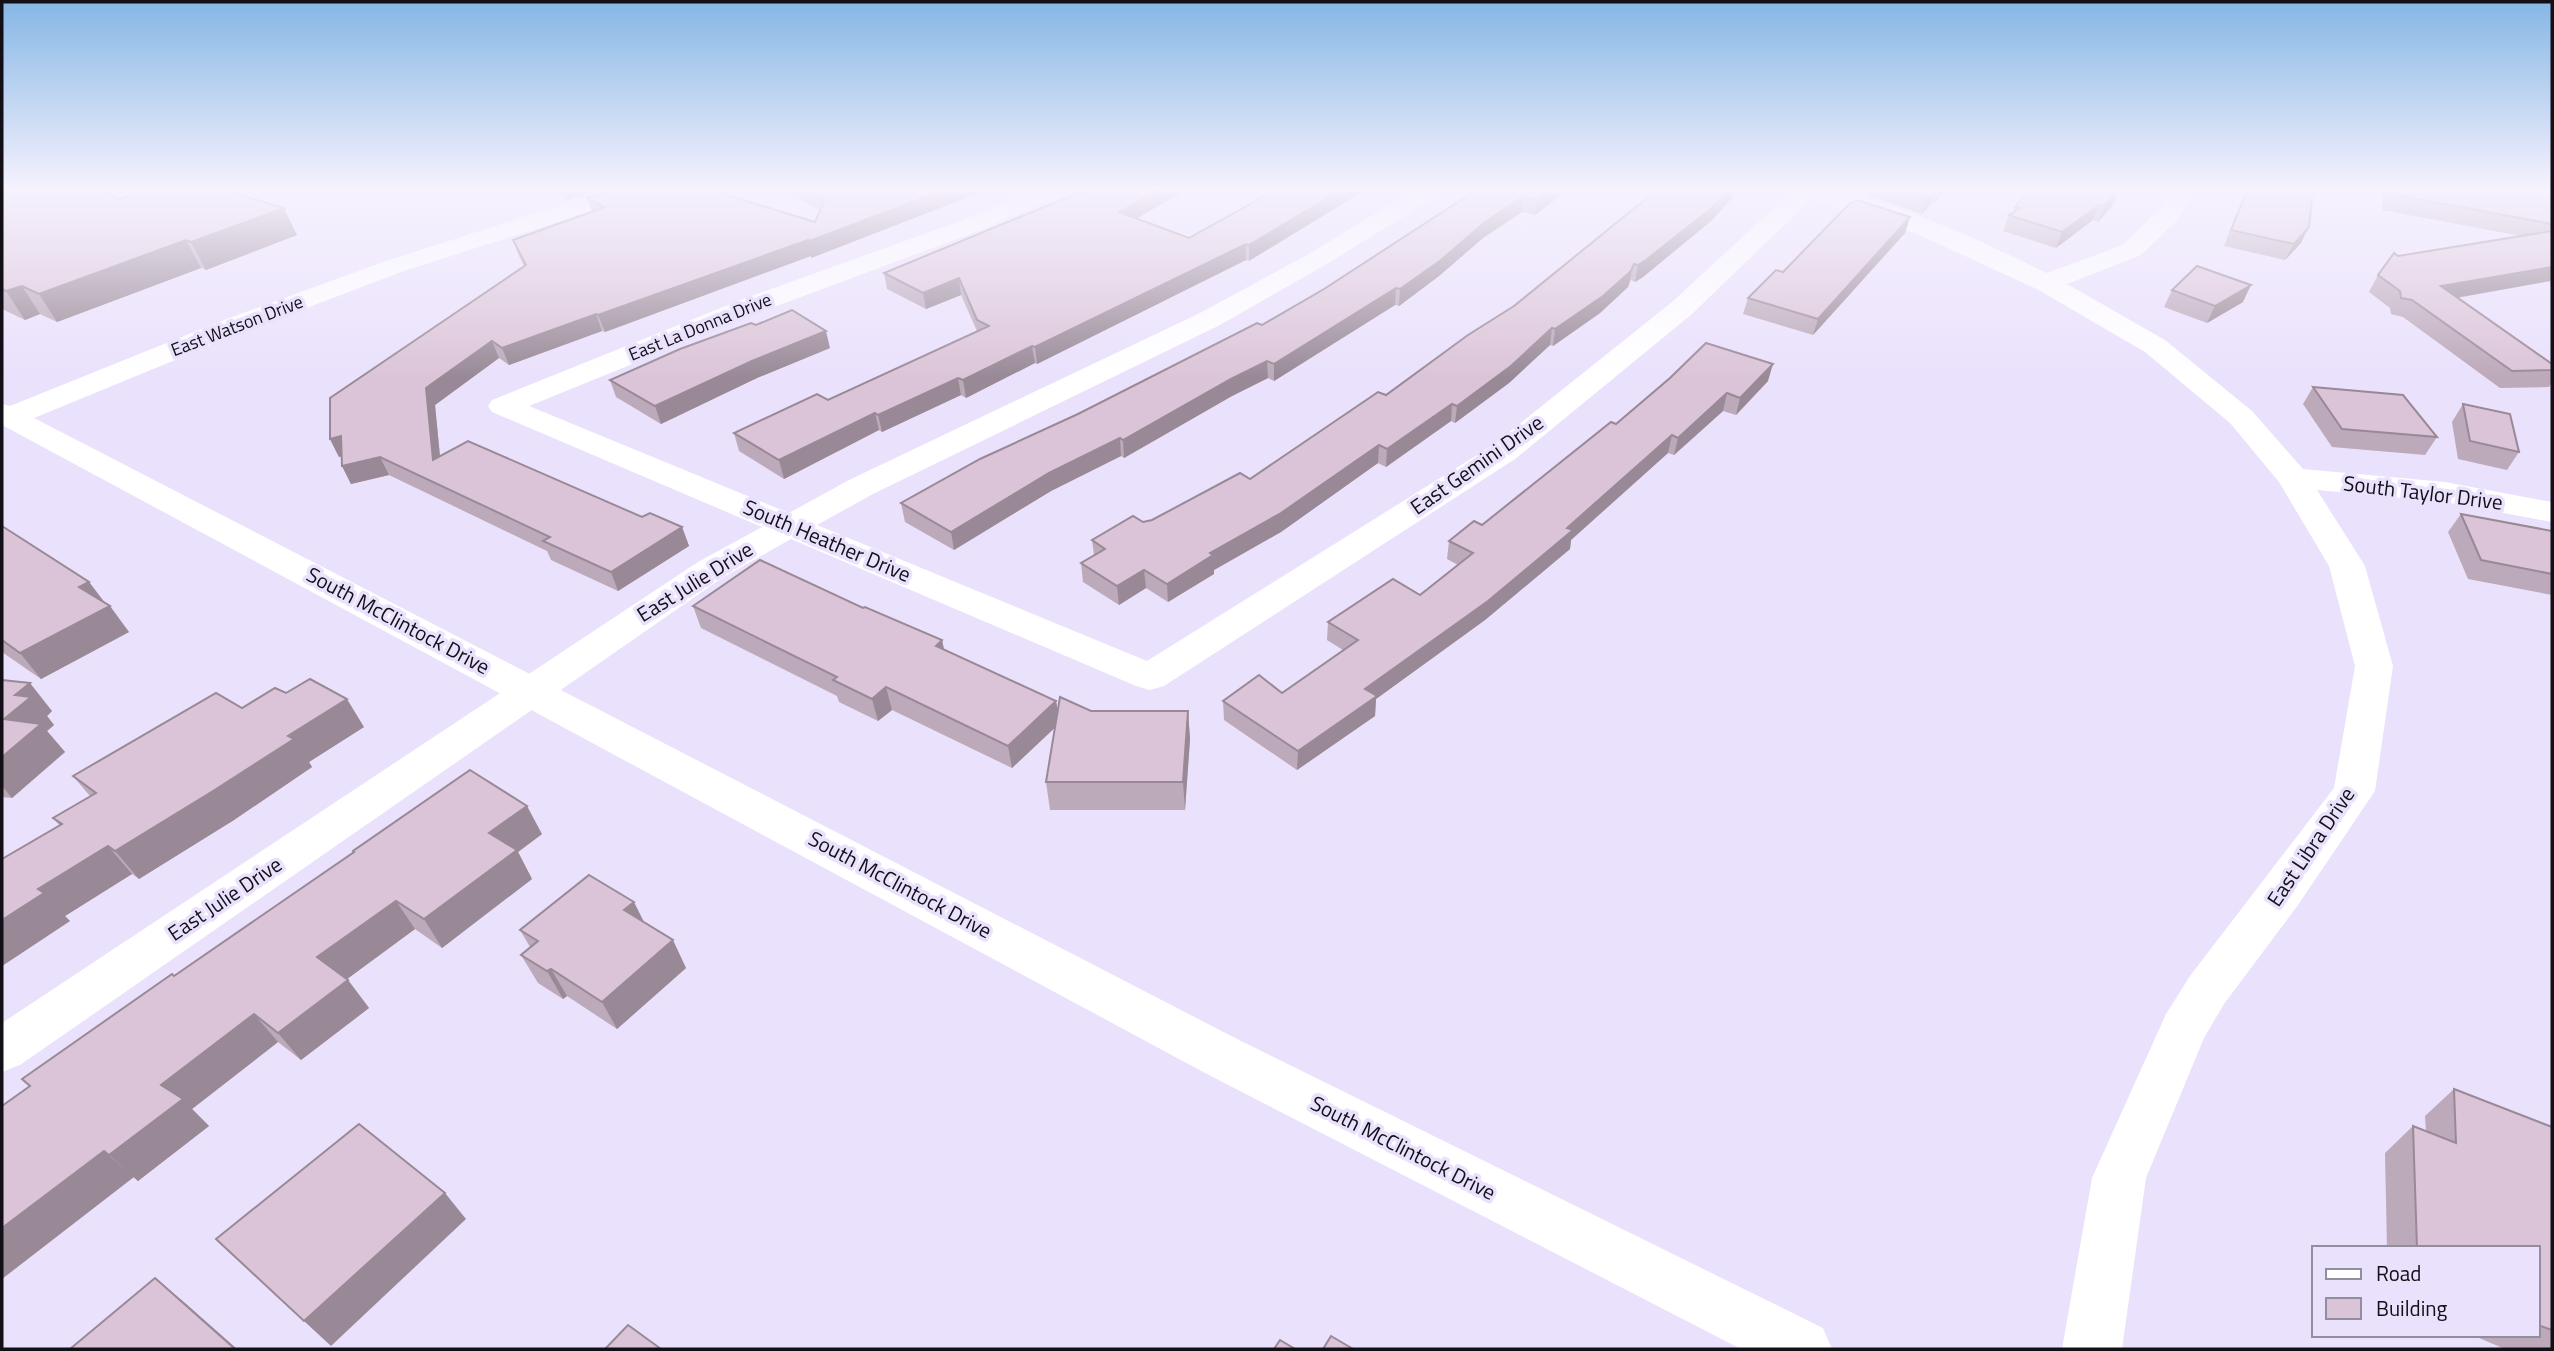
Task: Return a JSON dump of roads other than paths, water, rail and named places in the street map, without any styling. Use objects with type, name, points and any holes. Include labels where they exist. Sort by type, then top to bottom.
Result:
[{"type":"street","name":"East Watson Drive","points":[[4,417],[231,327],[439,252]]},
{"type":"street","name":"East La Donna Drive","points":[[503,406],[753,305],[898,252]]},
{"type":"street","name":"East Julie Drive","points":[[2,1050],[710,570],[789,525],[1208,320],[1329,252]]},
{"type":"street","name":"East Gemini Drive","points":[[1150,677],[1504,452],[1682,308],[1740,252]]},
{"type":"street","name":"East Libra Drive","points":[[1986,252],[2046,283],[2155,346],[2241,417],[2293,478],[2347,566],[2374,666],[2354,791],[2207,990],[2183,1029],[2119,1178],[2092,1349]]},
{"type":"street","points":[[2046,283],[2127,252]]},
{"type":"street","name":"South Heather Drive","points":[[503,406],[1150,677]]},
{"type":"street","name":"South McClintock Drive","points":[[4,417],[1223,1057],[1802,1349]]},
{"type":"street","name":"South Taylor Drive","points":[[2293,478],[2445,492],[2552,512]]}]
